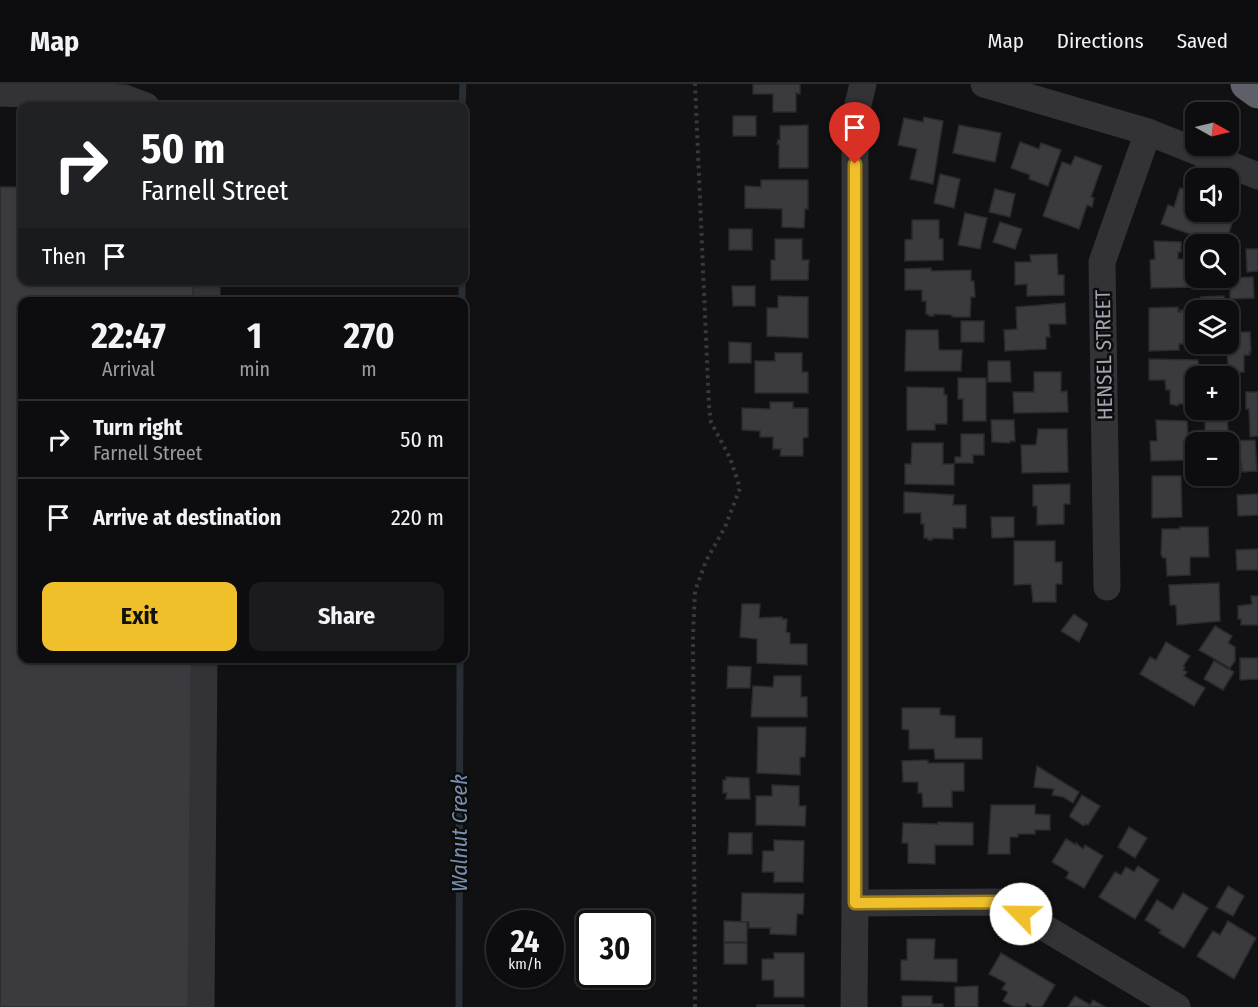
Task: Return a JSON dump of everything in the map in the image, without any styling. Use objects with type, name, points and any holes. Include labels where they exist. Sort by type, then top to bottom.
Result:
[{"type":"highway","points":[[1247,84],[1258,92]]},
{"type":"street","points":[[854,1007],[855,117],[863,84]]},
{"type":"street","points":[[984,84],[1148,132],[1258,176]]},
{"type":"street","points":[[0,93],[134,96]]},
{"type":"street","name":"HENSEL STREET","points":[[1107,587],[1102,262],[1148,132]]},
{"type":"street","points":[[201,1007],[204,663]]},
{"type":"street","points":[[855,903],[1002,902],[1177,1007]]},
{"type":"path","points":[[695,84],[709,406],[711,422],[730,458],[740,488],[725,526],[706,561],[695,591],[693,648],[695,1007]]},
{"type":"building","points":[[753,84],[800,84],[800,94],[796,93],[796,112],[773,112],[773,94],[753,94]]},
{"type":"building","points":[[733,116],[756,116],[756,136],[733,136]]},
{"type":"building","points":[[924,117],[943,121],[933,184],[910,179],[917,149],[898,145],[904,118],[923,122]]},
{"type":"building","points":[[808,125],[808,168],[779,168],[779,144],[777,144],[780,140],[780,126]]},
{"type":"building","points":[[959,125],[1001,133],[995,162],[953,153]]},
{"type":"building","points":[[1020,142],[1039,149],[1041,143],[1061,150],[1048,186],[1029,179],[1030,175],[1011,168]]},
{"type":"building","points":[[1075,156],[1102,166],[1091,197],[1094,198],[1092,207],[1087,205],[1079,229],[1043,216],[1062,162],[1071,165]]},
{"type":"building","points":[[940,174],[960,179],[954,208],[934,203]]},
{"type":"building","points":[[761,180],[808,180],[808,209],[805,209],[804,228],[782,227],[782,209],[745,208],[745,186],[761,187]]},
{"type":"building","points":[[0,187],[18,187],[18,285],[193,285],[193,297],[18,297],[18,663],[192,663],[191,1007],[0,1007]]},
{"type":"building","points":[[1180,188],[1185,190],[1185,222],[1233,222],[1228,234],[1190,234],[1161,224],[1168,205],[1174,207]]},
{"type":"building","points":[[995,189],[1015,194],[1010,217],[989,212]]},
{"type":"building","points":[[965,213],[987,218],[980,249],[958,245]]},
{"type":"building","points":[[912,220],[939,220],[939,239],[943,239],[943,260],[905,261],[905,240],[912,239]]},
{"type":"building","points":[[1000,222],[1022,229],[1015,249],[993,242]]},
{"type":"building","points":[[729,229],[752,229],[752,250],[729,250]]},
{"type":"building","points":[[775,239],[802,239],[802,260],[809,260],[808,280],[771,280],[771,260],[775,260]]},
{"type":"building","points":[[1154,241],[1181,242],[1178,259],[1185,259],[1185,287],[1151,288],[1150,260],[1155,259]]},
{"type":"building","points":[[1246,249],[1258,249],[1258,271],[1247,272]]},
{"type":"building","points":[[1057,254],[1058,275],[1064,275],[1064,295],[1027,296],[1027,284],[1015,285],[1015,262],[1031,262],[1030,255]]},
{"type":"building","points":[[931,268],[931,271],[971,270],[975,297],[971,297],[970,317],[934,314],[934,316],[929,316],[926,314],[926,301],[922,301],[922,290],[905,290],[905,269]]},
{"type":"building","points":[[1253,277],[1254,298],[1230,299],[1230,288],[1239,288],[1239,278]]},
{"type":"building","points":[[732,286],[755,286],[755,306],[733,306]]},
{"type":"building","points":[[778,296],[808,297],[808,338],[767,336],[767,308],[778,308]]},
{"type":"building","points":[[1224,296],[1224,300],[1201,300],[1201,297]]},
{"type":"building","points":[[1065,303],[1066,324],[1049,324],[1050,337],[1046,337],[1046,349],[1005,351],[1004,330],[1017,329],[1016,307]]},
{"type":"building","points":[[1178,307],[1178,312],[1185,311],[1185,344],[1179,344],[1179,350],[1149,351],[1149,308]]},
{"type":"building","points":[[961,321],[984,321],[984,342],[961,342]]},
{"type":"building","points":[[906,330],[938,330],[939,350],[962,350],[961,371],[905,371]]},
{"type":"building","points":[[1239,332],[1250,332],[1251,352],[1249,352],[1250,355],[1244,355],[1244,372],[1239,372],[1239,366],[1228,366],[1227,354],[1239,354]]},
{"type":"building","points":[[729,342],[751,343],[751,363],[729,363]]},
{"type":"building","points":[[775,353],[802,353],[802,372],[808,372],[808,393],[755,393],[755,361],[775,361]]},
{"type":"building","points":[[1149,359],[1198,360],[1198,366],[1185,366],[1185,404],[1178,404],[1178,406],[1170,404],[1170,390],[1166,390],[1165,380],[1149,380]]},
{"type":"building","points":[[988,361],[1010,361],[1011,382],[988,382]]},
{"type":"building","points":[[1034,372],[1061,372],[1061,392],[1067,391],[1068,412],[1014,413],[1013,392],[1034,392]]},
{"type":"building","points":[[958,378],[986,378],[986,421],[963,421],[963,399],[958,399]]},
{"type":"building","points":[[907,387],[944,388],[944,395],[947,395],[947,424],[935,424],[935,430],[907,430]]},
{"type":"building","points":[[1246,392],[1258,392],[1258,436],[1250,437]]},
{"type":"building","points":[[770,402],[793,402],[793,408],[808,408],[808,437],[803,438],[803,456],[780,456],[781,449],[773,449],[773,437],[760,437],[760,431],[742,430],[742,408],[770,409]]},
{"type":"building","points":[[991,420],[1014,420],[1015,441],[992,442]]},
{"type":"building","points":[[1156,420],[1187,421],[1185,460],[1151,461],[1150,441],[1157,441]]},
{"type":"building","points":[[1205,420],[1227,420],[1228,431],[1205,431]]},
{"type":"building","points":[[1038,429],[1067,429],[1068,472],[1022,473],[1021,445],[1036,445]]},
{"type":"building","points":[[961,434],[984,434],[984,455],[973,455],[973,463],[955,463],[955,457],[961,457]]},
{"type":"building","points":[[1255,440],[1257,471],[1242,472],[1241,461],[1239,461],[1239,441]]},
{"type":"building","points":[[912,443],[943,443],[943,464],[954,464],[954,485],[905,484],[905,464],[911,464]]},
{"type":"building","points":[[1152,476],[1181,476],[1182,517],[1152,518]]},
{"type":"building","points":[[1070,484],[1070,504],[1064,504],[1064,524],[1037,525],[1037,506],[1033,506],[1033,485]]},
{"type":"building","points":[[904,492],[954,495],[953,505],[966,505],[966,528],[953,528],[953,539],[932,538],[928,540],[924,538],[921,513],[904,513]]},
{"type":"building","points":[[1258,494],[1258,515],[1238,516],[1237,495]]},
{"type":"building","points":[[991,517],[1014,517],[1014,537],[992,538]]},
{"type":"building","points":[[1180,527],[1208,527],[1209,557],[1190,557],[1190,575],[1167,576],[1166,558],[1163,558],[1161,554],[1162,529],[1180,529]]},
{"type":"building","points":[[1014,541],[1055,541],[1055,562],[1062,562],[1062,584],[1056,584],[1056,602],[1033,602],[1031,584],[1014,585]]},
{"type":"building","points":[[1258,549],[1258,570],[1237,570],[1236,550]]},
{"type":"building","points":[[1219,583],[1220,621],[1177,625],[1176,605],[1170,605],[1169,585]]},
{"type":"building","points":[[1251,596],[1258,596],[1258,625],[1241,625],[1241,619],[1238,619],[1238,606],[1252,604]]},
{"type":"building","points":[[742,604],[760,604],[759,618],[782,617],[782,619],[787,619],[786,632],[790,633],[790,644],[807,644],[807,665],[757,663],[757,639],[740,637]]},
{"type":"building","points":[[1074,614],[1088,624],[1079,642],[1061,631]]},
{"type":"building","points":[[1215,626],[1232,636],[1228,643],[1235,647],[1235,661],[1230,668],[1199,650]]},
{"type":"building","points":[[1166,642],[1190,656],[1183,666],[1185,667],[1183,670],[1187,672],[1184,676],[1205,688],[1194,706],[1140,674],[1150,657],[1156,660]]},
{"type":"building","points":[[1240,658],[1258,658],[1258,679],[1240,680]]},
{"type":"building","points":[[1214,661],[1234,672],[1223,690],[1204,679]]},
{"type":"building","points":[[728,666],[751,667],[750,688],[727,688]]},
{"type":"building","points":[[774,676],[801,676],[801,697],[807,697],[807,717],[751,717],[753,686],[773,687]]},
{"type":"building","points":[[902,708],[940,708],[940,715],[955,716],[955,738],[982,738],[982,759],[935,759],[934,749],[909,749],[909,730],[902,729]]},
{"type":"building","points":[[758,727],[806,727],[805,757],[800,757],[800,775],[757,773]]},
{"type":"building","points":[[928,760],[928,763],[964,763],[964,791],[952,791],[952,807],[923,807],[922,793],[918,793],[918,782],[903,782],[902,761]]},
{"type":"building","points":[[1037,766],[1079,792],[1073,803],[1063,797],[1052,795],[1054,789],[1034,787]]},
{"type":"building","points":[[726,777],[749,778],[750,799],[726,799],[727,793],[723,793],[723,780],[726,780]]},
{"type":"building","points":[[772,785],[799,786],[799,806],[806,806],[805,826],[756,825],[756,796],[772,796]]},
{"type":"building","points":[[1082,795],[1100,806],[1088,825],[1084,826],[1070,817]]},
{"type":"building","points":[[991,805],[1035,805],[1035,814],[1050,815],[1050,830],[1035,830],[1035,834],[1018,834],[1018,837],[1010,837],[1010,854],[988,854]]},
{"type":"building","points":[[938,822],[973,823],[973,845],[935,845],[935,864],[908,863],[908,843],[902,843],[903,823],[938,824]]},
{"type":"building","points":[[1129,827],[1147,838],[1135,858],[1118,847]]},
{"type":"building","points":[[729,833],[752,833],[752,854],[728,854]]},
{"type":"building","points":[[1066,839],[1083,849],[1085,845],[1103,856],[1084,888],[1066,878],[1069,872],[1052,862]]},
{"type":"building","points":[[774,840],[804,841],[803,882],[774,882],[774,872],[762,872],[763,851],[774,851]]},
{"type":"building","points":[[1138,866],[1159,880],[1135,919],[1099,897],[1115,872],[1121,875],[1126,867],[1134,872]]},
{"type":"building","points":[[1228,886],[1244,896],[1233,916],[1216,907]]},
{"type":"building","points":[[742,893],[804,894],[803,914],[797,914],[796,935],[770,934],[770,928],[749,928],[749,922],[741,922]]},
{"type":"building","points":[[1183,893],[1208,908],[1184,948],[1159,933],[1161,930],[1145,920],[1157,900],[1173,910]]},
{"type":"building","points":[[724,921],[747,922],[747,942],[724,942]]},
{"type":"building","points":[[1228,921],[1256,938],[1234,979],[1197,956],[1213,931],[1220,935]]},
{"type":"building","points":[[907,939],[935,939],[934,959],[957,959],[957,982],[901,980],[901,960],[907,960]]},
{"type":"building","points":[[724,943],[747,943],[747,964],[724,964]]},
{"type":"building","points":[[774,953],[804,953],[804,997],[774,997],[774,980],[762,980],[762,959],[774,959]]},
{"type":"building","points":[[1001,953],[1055,985],[1042,1007],[1033,1007],[1027,1003],[1025,1007],[1014,1007],[1003,1001],[1008,992],[1002,989],[1006,983],[989,974]]},
{"type":"building","points":[[978,986],[978,1007],[955,1007],[955,987]]},
{"type":"building","points":[[902,996],[932,996],[932,1004],[943,1004],[943,1007],[902,1007]]},
{"type":"building","points":[[1075,996],[1090,1005],[1093,1000],[1105,1007],[1068,1007]]},
{"type":"building","points":[[757,1005],[804,1005],[804,1007],[757,1007]]},
{"type":"waterway","name":"Walnut Creek","points":[[462,102],[463,84]]},
{"type":"waterway","name":"Walnut Creek","points":[[462,285],[462,297]]},
{"type":"waterway","name":"Walnut Creek","points":[[459,1007],[460,663]]},
{"type":"route","points":[[855,164],[855,903],[1002,902],[1021,914]]}]
